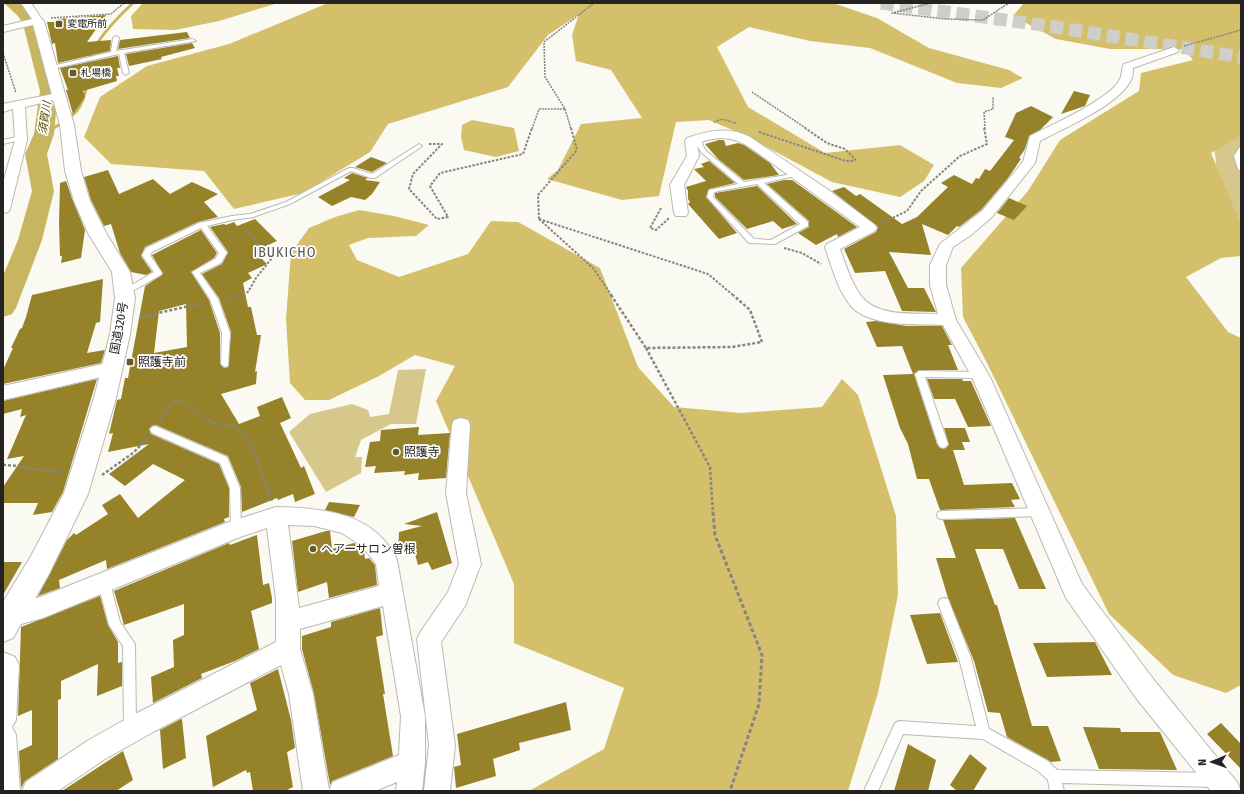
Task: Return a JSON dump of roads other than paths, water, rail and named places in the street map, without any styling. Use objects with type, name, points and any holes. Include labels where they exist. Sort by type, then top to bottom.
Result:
[{"type":"street","points":[[3,28],[36,21],[33,11],[26,3]]},
{"type":"street","name":"国道320号","points":[[6,622],[40,565],[76,494],[105,398],[122,321],[124,292],[121,272],[97,233],[82,201],[73,171],[66,121],[56,97],[57,84],[36,21]]},
{"type":"street","points":[[1174,50],[1128,66],[1126,79],[1117,90],[1088,112],[1064,122],[1034,139],[1029,163],[987,214],[966,232],[948,244],[938,265],[938,285],[948,320],[980,375],[1074,590],[1145,689],[1224,786]]},
{"type":"street","points":[[3,108],[56,97]]},
{"type":"street","points":[[3,209],[21,138],[22,105]]},
{"type":"street","points":[[681,211],[677,185],[693,156],[691,141],[739,130],[745,139],[850,211],[870,228],[832,246],[849,289],[862,307],[884,316],[948,320]]},
{"type":"street","points":[[3,393],[112,368]]},
{"type":"street","points":[[437,791],[442,745],[429,639],[457,598],[470,564],[456,493],[461,425]]},
{"type":"street","points":[[276,516],[284,561],[290,621],[288,649],[301,694],[316,791]]},
{"type":"street","points":[[6,622],[236,529],[276,516],[314,517],[347,525],[370,540],[386,560],[413,716],[412,763],[409,791]]},
{"type":"street","points":[[290,621],[392,593]]},
{"type":"street","points":[[35,791],[96,750],[215,685],[288,649]]},
{"type":"street","points":[[3,664],[7,665],[3,720]]},
{"type":"street","points":[[3,735],[8,791]]},
{"type":"street","points":[[342,791],[412,763]]},
{"type":"lane","points":[[114,53],[116,38]]},
{"type":"lane","points":[[51,67],[95,56],[193,41]]},
{"type":"lane","points":[[121,53],[126,73]]},
{"type":"lane","points":[[3,142],[21,138]]},
{"type":"lane","points":[[700,138],[699,144],[704,152],[742,184]]},
{"type":"lane","points":[[124,292],[158,273],[146,255],[149,250],[202,225],[232,218],[251,216],[288,204],[351,170],[373,177],[419,146]]},
{"type":"lane","points":[[1241,149],[1237,156],[1241,169]]},
{"type":"lane","points":[[758,182],[805,224],[772,242],[752,241],[710,197],[711,191],[797,174]]},
{"type":"lane","points":[[202,225],[224,253],[218,261],[196,272],[215,302],[226,333],[225,364]]},
{"type":"lane","points":[[943,444],[919,374],[980,375]]},
{"type":"lane","points":[[155,430],[224,460],[235,488],[236,529]]},
{"type":"lane","points":[[942,515],[1039,512]]},
{"type":"lane","points":[[104,583],[116,625],[129,644],[130,731]]},
{"type":"lane","points":[[944,603],[965,658],[984,733]]},
{"type":"lane","points":[[871,791],[900,727],[984,733],[1043,766],[1054,776],[1224,786]]},
{"type":"lane","points":[[1054,776],[1056,791]]},
{"type":"waterway","name":"須賀川","points":[[3,308],[30,240],[43,191],[36,154],[44,134],[49,91],[31,24],[25,13],[12,3]]},
{"type":"waterway","points":[[88,69],[92,51],[104,33],[133,3]]},
{"type":"waterway","points":[[52,129],[72,116],[80,106],[87,83]]},
{"type":"waterway","points":[[44,134],[53,128]]},
{"type":"tunnel","points":[[881,3],[1049,26],[1241,57]]},
{"type":"place","name":"変電所前","points":[[59,24]]},
{"type":"place","name":"札場橋","points":[[73,73]]},
{"type":"place","name":"照護寺前","points":[[130,362]]},
{"type":"place","name":"照護寺","points":[[396,452]]},
{"type":"place","name":"ヘアーサロン曽根","points":[[313,549]]},
{"type":"district","name":"IBUKICHO","points":[[285,252]]}]
